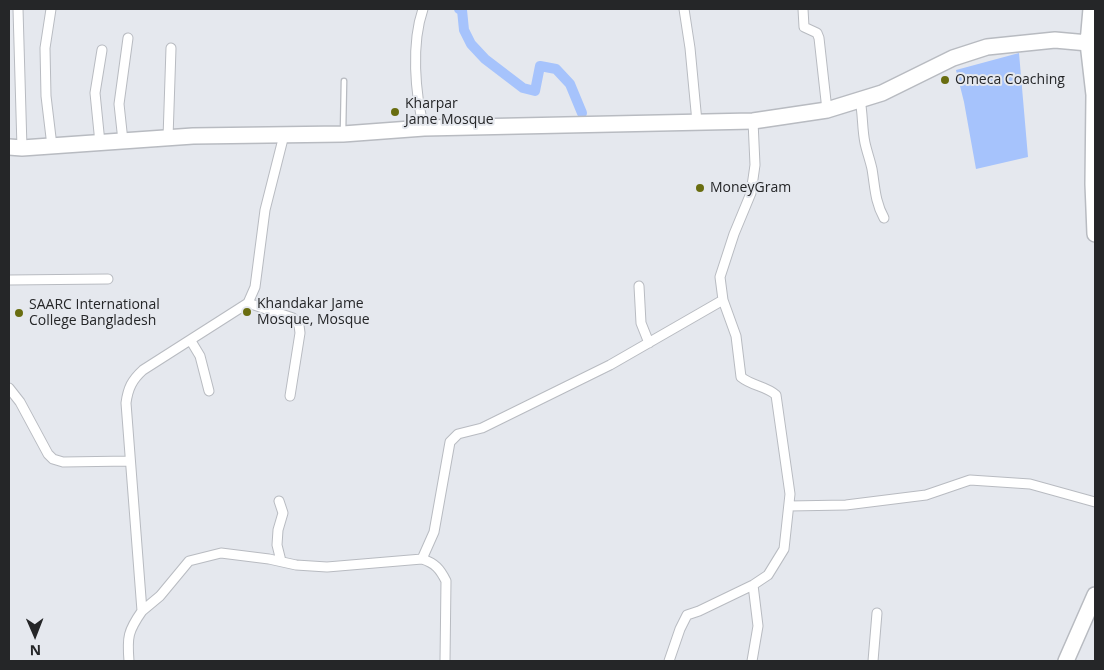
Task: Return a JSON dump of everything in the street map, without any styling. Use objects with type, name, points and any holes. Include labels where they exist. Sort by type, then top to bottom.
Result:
[{"type":"main road","points":[[1091,9],[1088,43],[1094,95],[1093,184],[1095,234]]},
{"type":"main road","points":[[15,148],[168,138],[343,134],[424,128],[754,121],[827,110],[860,100],[882,93],[953,58],[987,48],[1055,40],[1088,43]]},
{"type":"main road","points":[[1066,661],[1095,595]]},
{"type":"street","points":[[15,148],[18,9]]},
{"type":"street","points":[[51,9],[45,48],[46,96],[52,146]]},
{"type":"street","points":[[423,9],[419,20],[417,90],[424,128]]},
{"type":"street","points":[[684,9],[690,48],[697,122]]},
{"type":"street","points":[[803,9],[804,27],[817,34],[819,38],[827,110]]},
{"type":"street","points":[[123,141],[119,104],[128,38]]},
{"type":"street","points":[[168,138],[171,48]]},
{"type":"street","points":[[100,143],[96,93],[102,50]]},
{"type":"street","points":[[860,100],[874,190],[878,208],[884,218]]},
{"type":"street","points":[[669,661],[687,614],[700,611],[753,585],[768,575],[784,549],[790,494],[776,395],[770,389],[748,383],[741,377],[736,336],[723,300],[720,277],[734,234],[751,193],[755,165],[754,121]]},
{"type":"street","points":[[142,611],[126,403],[128,391],[133,380],[143,370],[248,303],[255,287],[264,210],[284,135]]},
{"type":"street","points":[[9,280],[108,279]]},
{"type":"street","points":[[639,286],[641,323],[648,342]]},
{"type":"street","points":[[422,559],[434,532],[450,442],[458,434],[482,428],[610,365],[723,300]]},
{"type":"street","points":[[248,303],[293,318],[299,325],[300,333],[290,396]]},
{"type":"street","points":[[191,341],[200,356],[209,391]]},
{"type":"street","points":[[9,388],[20,402],[37,436],[53,459],[63,462],[130,461]]},
{"type":"street","points":[[789,506],[846,505],[926,495],[970,480],[1030,484],[1095,502]]},
{"type":"street","points":[[279,501],[283,513],[278,530],[277,545],[281,561]]},
{"type":"street","points":[[129,661],[127,641],[134,622],[142,611],[160,596],[189,561],[221,553],[281,561],[296,565],[327,567],[422,559],[430,562],[441,570],[446,581],[444,661]]},
{"type":"street","points":[[752,661],[758,626],[753,585]]},
{"type":"street","points":[[873,661],[878,613]]},
{"type":"lane","points":[[343,134],[344,81]]},
{"type":"water","points":[[1019,53],[1028,157],[976,169],[964,102],[956,70]]},
{"type":"waterway","points":[[459,9],[462,10],[464,30],[471,44],[485,59],[523,88],[535,91],[540,66],[556,69],[570,84],[582,113]]},
{"type":"place","name":"Omeca Coaching","points":[[945,80]]},
{"type":"place","name":"Kharpar Jame Mosque","points":[[395,112]]},
{"type":"place","name":"MoneyGram","points":[[700,188]]},
{"type":"place","name":"Khandakar Jame Mosque, Mosque","points":[[247,312]]},
{"type":"place","name":"SAARC International College Bangladesh","points":[[19,313]]}]
